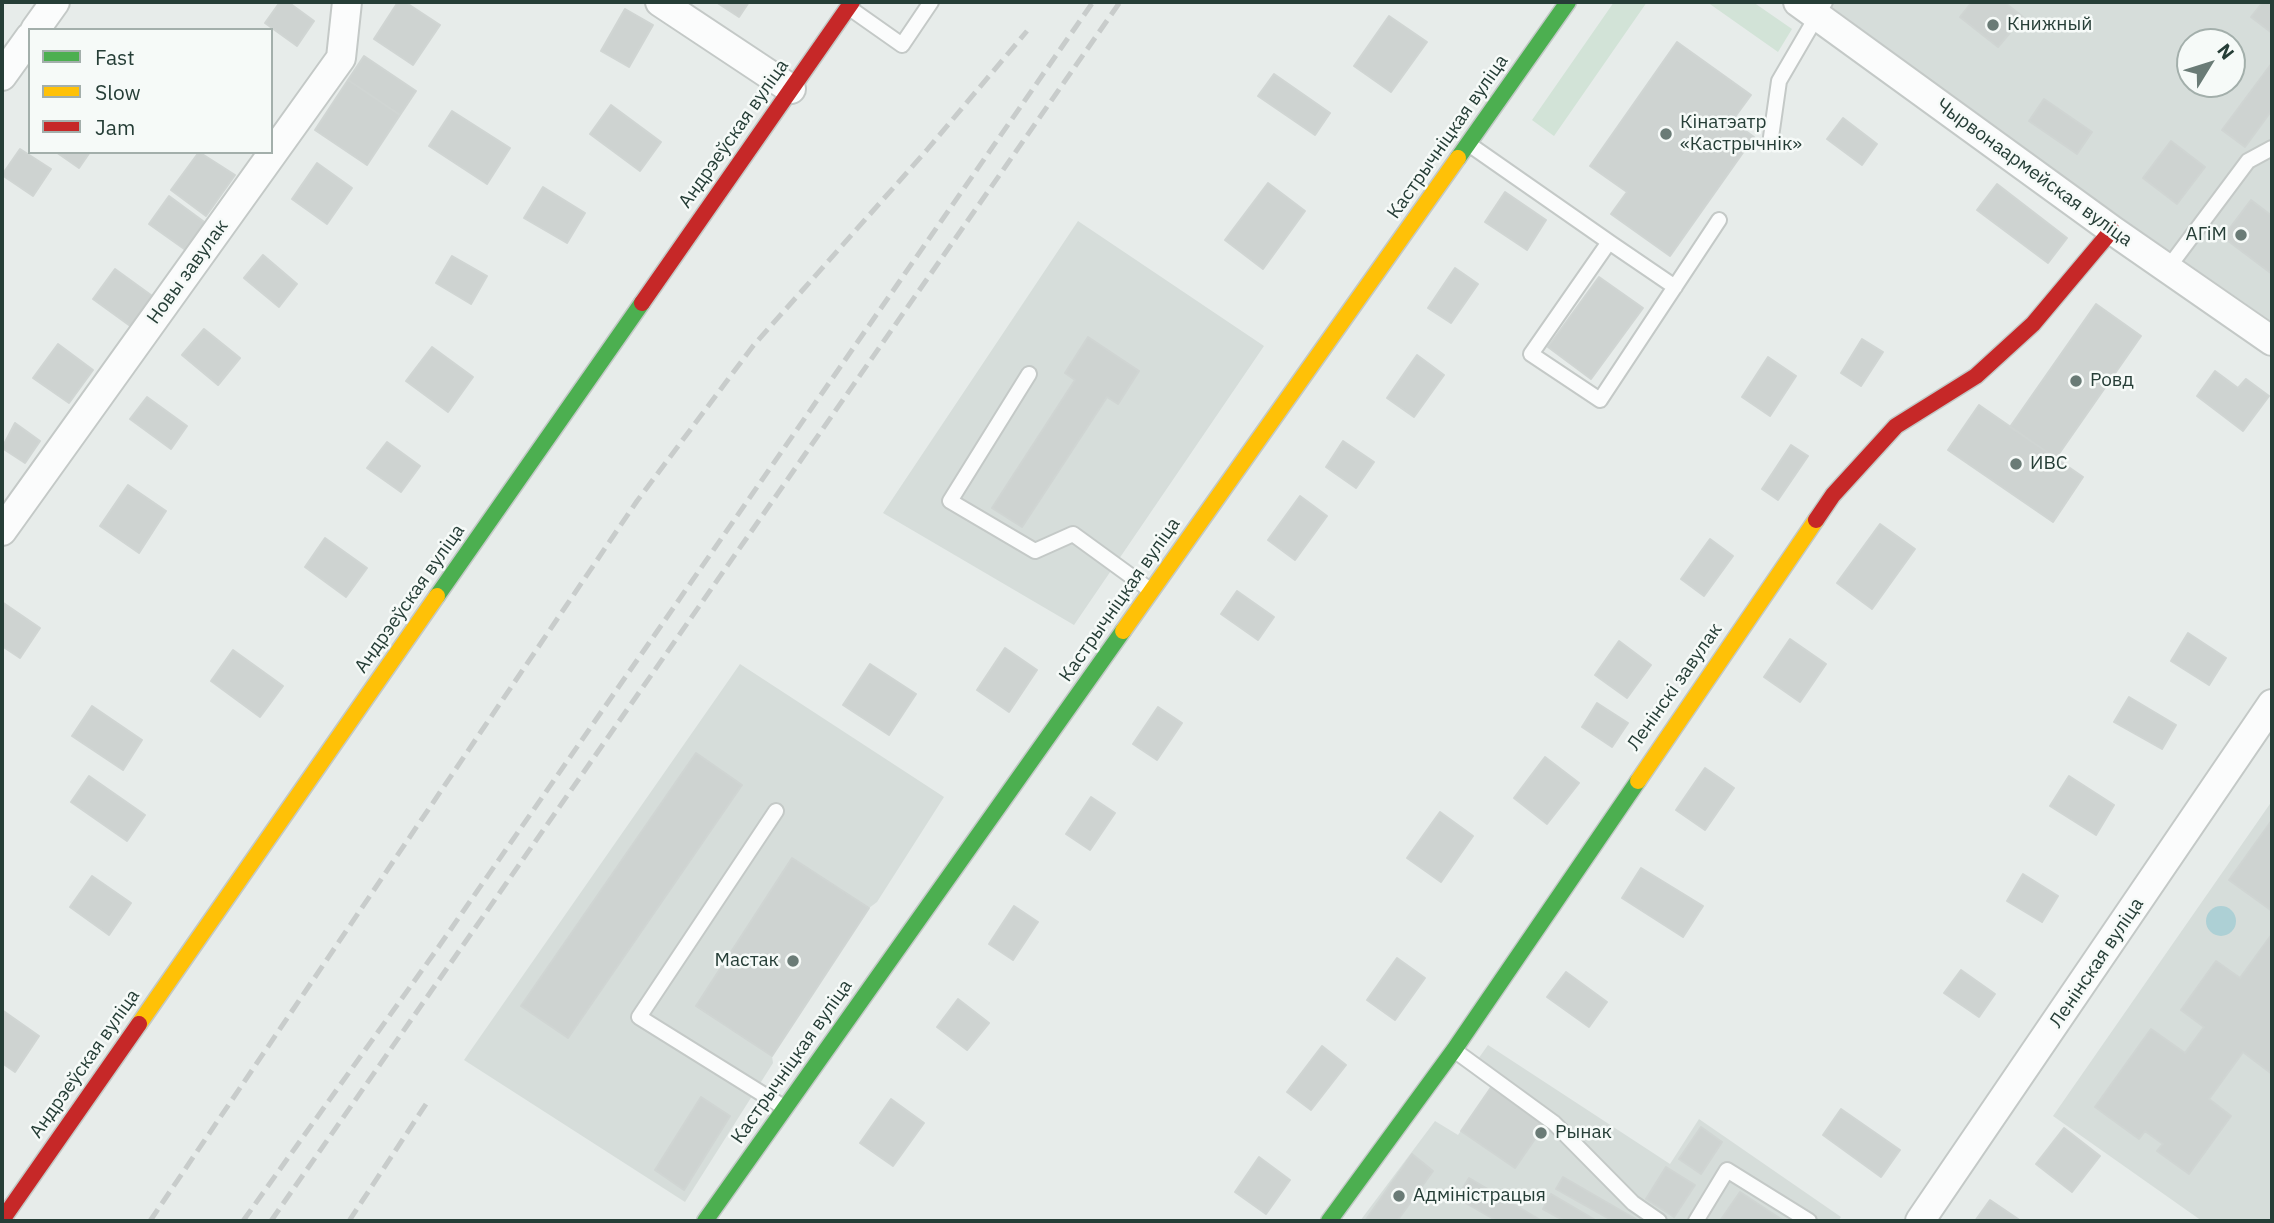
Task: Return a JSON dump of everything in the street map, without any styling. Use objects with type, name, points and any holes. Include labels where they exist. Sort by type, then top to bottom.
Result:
[{"type":"main road","name":"Кастрычніцкая вуліца","points":[[705,1221],[1568,2]]},
{"type":"main road","name":"Андрэеўская вуліца","points":[[4,1210],[850,4]]},
{"type":"main road","name":"Ленінскі завулак","points":[[1329,1221],[1454,1049],[1833,495],[1896,426],[1976,376],[2033,324],[2112,230]]},
{"type":"street","points":[[36,28],[55,2]]},
{"type":"street","name":"Новы завулак","points":[[273,153],[341,58],[347,2]]},
{"type":"street","points":[[660,2],[791,89]]},
{"type":"street","name":"Чырвонаармейская вуліца","points":[[1813,6],[2112,230],[2272,341]]},
{"type":"street","points":[[2,76],[28,40]]},
{"type":"street","name":"Новы завулак","points":[[2,531],[272,154]]},
{"type":"street","name":"Ленінская вуліца","points":[[1920,1221],[2272,704]]},
{"type":"lane","points":[[850,4],[902,45],[931,2]]},
{"type":"lane","points":[[1771,137],[1779,80],[1813,6]]},
{"type":"lane","points":[[1469,144],[1675,286]]},
{"type":"lane","points":[[2168,268],[2248,161],[2272,148]]},
{"type":"lane","points":[[1609,242],[1531,354],[1600,400],[1719,220]]},
{"type":"lane","points":[[1029,374],[950,501],[1035,551],[1073,534],[1151,591]]},
{"type":"lane","points":[[776,811],[639,1017],[786,1108]]},
{"type":"lane","points":[[1454,1049],[1554,1123],[1633,1203],[1659,1221]]},
{"type":"lane","points":[[1696,1221],[1727,1170],[1809,1221]]},
{"type":"shaded area","points":[[1825,2],[2272,2],[2272,322],[2046,165]]},
{"type":"shaded area","points":[[1078,221],[1264,346],[1074,625],[883,513]]},
{"type":"shaded area","points":[[740,664],[944,797],[877,902],[869,908],[792,858],[696,1006],[772,1056],[773,1063],[685,1202],[464,1060]]},
{"type":"shaded area","points":[[2272,801],[2272,1221],[2202,1221],[2053,1116]]},
{"type":"shaded area","name":"Рынак","points":[[1488,1045],[1670,1164],[1699,1119],[1841,1217],[1838,1221],[1360,1221],[1435,1121],[1458,1135],[1493,1084],[1471,1069]]},
{"type":"green space","points":[[1614,2],[1647,2],[1554,136],[1532,120]]},
{"type":"green space","points":[[1707,2],[1753,2],[1792,29],[1778,52]]},
{"type":"water","points":[[2221,906],[2231,911],[2236,921],[2231,931],[2221,936],[2211,931],[2206,921],[2211,911]]},
{"type":"building","points":[[280,2],[288,2],[314,21],[297,46],[265,23]]},
{"type":"building","points":[[398,2],[405,2],[440,25],[413,65],[374,39]]},
{"type":"building","points":[[716,2],[749,2],[739,17]]},
{"type":"building","name":"Книжный","points":[[1972,2],[2004,2],[2023,17],[1998,47],[1960,17]]},
{"type":"building","points":[[2263,2],[2272,2],[2272,33],[2251,17]]},
{"type":"building","points":[[625,9],[653,25],[629,67],[601,51]]},
{"type":"building","points":[[1389,16],[1427,42],[1391,92],[1354,66]]},
{"type":"building","points":[[1677,42],[1751,95],[1732,121],[1754,137],[1670,256],[1611,214],[1627,192],[1590,166]]},
{"type":"building","points":[[364,56],[416,91],[400,115],[348,80]]},
{"type":"building","points":[[2272,63],[2272,110],[2245,147],[2222,130]]},
{"type":"building","points":[[1274,74],[1330,113],[1315,135],[1258,96]]},
{"type":"building","points":[[348,80],[400,115],[367,165],[315,130]]},
{"type":"building","points":[[2044,99],[2092,132],[2077,154],[2029,121]]},
{"type":"building","points":[[611,105],[661,142],[640,171],[590,134]]},
{"type":"building","points":[[452,111],[510,148],[487,184],[429,146]]},
{"type":"building","points":[[1843,118],[1877,144],[1862,165],[1827,139]]},
{"type":"building","points":[[2171,141],[2205,167],[2177,204],[2143,178]]},
{"type":"building","points":[[20,149],[51,169],[33,196],[2,175]]},
{"type":"building","points":[[59,154],[89,154],[79,168]]},
{"type":"building","points":[[198,154],[202,154],[235,175],[206,216],[171,190]]},
{"type":"building","points":[[317,163],[352,188],[327,224],[292,199]]},
{"type":"building","points":[[1268,183],[1305,211],[1263,269],[1225,240]]},
{"type":"building","points":[[1997,184],[2067,238],[2048,263],[1977,210]]},
{"type":"building","points":[[543,187],[585,213],[567,243],[524,218]]},
{"type":"building","points":[[1505,192],[1546,220],[1527,250],[1485,222]]},
{"type":"building","points":[[169,196],[207,224],[187,251],[149,224]]},
{"type":"building","points":[[2251,200],[2272,216],[2272,274],[2223,237]]},
{"type":"building","points":[[263,255],[297,284],[279,307],[244,278]]},
{"type":"building","points":[[452,256],[487,276],[471,304],[436,283]]},
{"type":"building","points":[[1455,268],[1478,284],[1451,323],[1428,308]]},
{"type":"building","points":[[115,269],[155,298],[133,328],[93,299]]},
{"type":"building","points":[[1599,277],[1643,308],[1591,379],[1548,347]]},
{"type":"building","name":"Ровд","points":[[2096,304],[2141,336],[2056,458],[2010,427]]},
{"type":"building","points":[[204,329],[240,358],[218,385],[182,355]]},
{"type":"building","points":[[1088,337],[1139,371],[1118,404],[1107,397],[1022,527],[992,508],[1075,380],[1065,373]]},
{"type":"building","points":[[1862,339],[1883,352],[1861,386],[1841,373]]},
{"type":"building","points":[[58,344],[93,370],[69,403],[33,378]]},
{"type":"building","points":[[432,347],[473,377],[448,412],[406,381]]},
{"type":"building","points":[[1417,355],[1444,375],[1414,417],[1387,398]]},
{"type":"building","points":[[1768,357],[1796,376],[1770,416],[1742,397]]},
{"type":"building","points":[[2215,371],[2238,388],[2246,379],[2269,396],[2243,431],[2197,396]]},
{"type":"building","points":[[147,397],[187,426],[171,449],[130,419]]},
{"type":"building","name":"ИВС","points":[[1979,405],[2083,477],[2053,522],[1948,450]]},
{"type":"building","points":[[15,423],[40,441],[25,463],[2,448]]},
{"type":"building","points":[[1343,441],[1374,462],[1356,488],[1326,467]]},
{"type":"building","points":[[387,442],[420,466],[401,492],[367,468]]},
{"type":"building","points":[[1791,445],[1808,456],[1778,500],[1762,489]]},
{"type":"building","points":[[128,485],[166,511],[139,553],[100,526]]},
{"type":"building","points":[[1300,496],[1327,516],[1295,560],[1268,540]]},
{"type":"building","points":[[1880,524],[1915,549],[1872,609],[1837,583]]},
{"type":"building","points":[[325,538],[367,568],[346,597],[305,567]]},
{"type":"building","points":[[1710,539],[1733,556],[1704,596],[1681,579]]},
{"type":"building","points":[[1237,591],[1274,617],[1258,640],[1221,614]]},
{"type":"building","points":[[2,602],[40,628],[20,658],[2,646]]},
{"type":"building","points":[[2188,633],[2226,658],[2209,685],[2171,661]]},
{"type":"building","points":[[1790,639],[1826,664],[1800,702],[1764,677]]},
{"type":"building","points":[[1619,641],[1651,665],[1627,698],[1595,675]]},
{"type":"building","points":[[1005,648],[1037,670],[1009,712],[977,690]]},
{"type":"building","points":[[233,650],[283,686],[260,717],[211,681]]},
{"type":"building","points":[[870,664],[916,694],[889,735],[843,705]]},
{"type":"building","points":[[2129,697],[2176,725],[2162,749],[2114,722]]},
{"type":"building","points":[[1597,703],[1628,723],[1612,747],[1582,727]]},
{"type":"building","points":[[92,706],[142,740],[123,770],[72,736]]},
{"type":"building","points":[[1158,707],[1182,723],[1157,760],[1133,744]]},
{"type":"building","points":[[696,753],[742,785],[568,1038],[521,1006]]},
{"type":"building","points":[[1545,757],[1579,783],[1547,824],[1514,798]]},
{"type":"building","points":[[1705,768],[1734,788],[1705,830],[1676,810]]},
{"type":"building","points":[[89,776],[145,815],[127,841],[71,802]]},
{"type":"building","points":[[2069,776],[2114,805],[2096,835],[2050,806]]},
{"type":"building","points":[[1091,797],[1115,813],[1090,850],[1066,834]]},
{"type":"building","points":[[1440,812],[1473,836],[1441,882],[1407,858]]},
{"type":"building","points":[[2272,820],[2272,911],[2229,880]]},
{"type":"building","points":[[792,858],[869,908],[772,1056],[696,1006]]},
{"type":"building","points":[[1641,868],[1703,906],[1683,937],[1622,898]]},
{"type":"building","points":[[2023,874],[2058,896],[2042,922],[2007,901]]},
{"type":"building","points":[[92,876],[131,903],[109,935],[70,907]]},
{"type":"building","points":[[1014,906],[1038,922],[1013,960],[989,944]]},
{"type":"building","points":[[2272,934],[2272,1074],[2243,1052],[2209,1099],[2231,1116],[2189,1174],[2157,1151],[2163,1144],[2145,1131],[2139,1139],[2095,1107],[2151,1029],[2185,1053],[2204,1027],[2181,1010],[2216,961],[2240,978]]},
{"type":"building","points":[[1397,958],[1425,978],[1395,1020],[1367,1000]]},
{"type":"building","points":[[1961,970],[1995,994],[1979,1017],[1944,993]]},
{"type":"building","points":[[1566,972],[1607,1002],[1589,1027],[1547,997]]},
{"type":"building","points":[[958,999],[989,1023],[967,1050],[937,1027]]},
{"type":"building","points":[[2,1010],[39,1036],[15,1072],[2,1063]]},
{"type":"building","points":[[1322,1046],[1346,1065],[1311,1110],[1287,1092]]},
{"type":"building","points":[[1492,1086],[1546,1123],[1515,1168],[1461,1131]]},
{"type":"building","points":[[701,1097],[730,1116],[684,1190],[655,1170]]},
{"type":"building","points":[[891,1099],[924,1123],[893,1166],[860,1143]]},
{"type":"building","points":[[1841,1109],[1900,1150],[1881,1177],[1823,1135]]},
{"type":"building","points":[[1701,1127],[1722,1142],[1701,1174],[1679,1159]]},
{"type":"building","points":[[2064,1128],[2100,1156],[2072,1192],[2036,1164]]},
{"type":"building","name":"Адміністрацыя","points":[[1412,1154],[1433,1171],[1397,1221],[1365,1221]]},
{"type":"building","points":[[1259,1157],[1290,1180],[1266,1214],[1235,1192]]},
{"type":"building","points":[[1666,1167],[1695,1185],[1674,1217],[1646,1199]]},
{"type":"building","points":[[1563,1177],[1639,1221],[1613,1221],[1556,1189]]},
{"type":"building","points":[[1469,1178],[1542,1221],[1497,1221],[1457,1198]]},
{"type":"building","points":[[1740,1192],[1784,1221],[1720,1221]]},
{"type":"building","points":[[1551,1194],[1597,1221],[1565,1221],[1543,1209]]},
{"type":"building","points":[[1990,1200],[2021,1221],[1975,1221]]},
{"type":"railway","points":[[243,1221],[435,952],[1093,2]]},
{"type":"railway","points":[[271,1221],[1120,2]]},
{"type":"railway","points":[[150,1221],[637,501],[753,346],[926,151],[1027,31]]},
{"type":"railway","points":[[349,1221],[426,1104]]},
{"type":"traffic: fast","points":[[1458,158],[1568,2]]},
{"type":"traffic: fast","points":[[437,596],[642,303]]},
{"type":"traffic: fast","points":[[705,1221],[1123,631]]},
{"type":"traffic: fast","points":[[1329,1221],[1454,1050],[1638,781]]},
{"type":"traffic: slow","points":[[1123,631],[1458,158]]},
{"type":"traffic: slow","points":[[1638,781],[1816,520]]},
{"type":"traffic: slow","points":[[139,1024],[437,596]]},
{"type":"traffic: jam","points":[[642,303],[852,2]]},
{"type":"traffic: jam","points":[[1816,520],[1833,495],[1896,426],[1976,376],[2033,324],[2112,230]]},
{"type":"traffic: jam","points":[[2,1220],[139,1024]]},
{"type":"place","name":"Книжный","points":[[1993,25]]},
{"type":"place","name":"Кінатэатр «Кастрычнік»","points":[[1666,134]]},
{"type":"place","name":"АГіМ","points":[[2241,235]]},
{"type":"place","name":"Ровд","points":[[2076,381]]},
{"type":"place","name":"ИВС","points":[[2016,464]]},
{"type":"place","name":"Мастак","points":[[793,961]]},
{"type":"place","name":"Рынак","points":[[1541,1133]]},
{"type":"place","name":"Адміністрацыя","points":[[1399,1196]]}]
